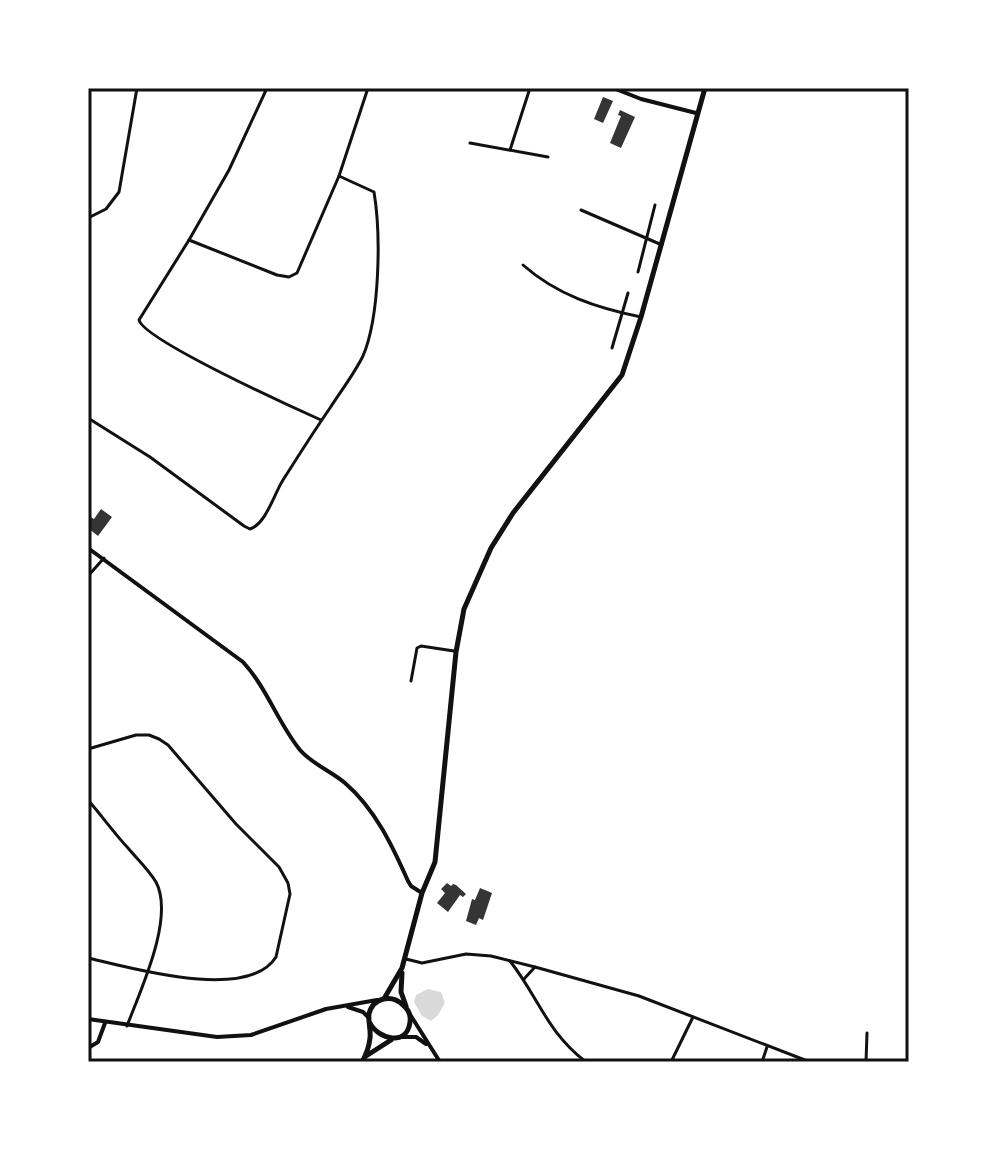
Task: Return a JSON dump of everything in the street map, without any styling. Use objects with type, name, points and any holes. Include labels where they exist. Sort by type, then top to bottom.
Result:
[{"type":"main road","points":[[364,1059],[370,1041],[371,1009],[382,999],[406,959],[422,893],[435,862],[456,652],[464,609],[491,548],[533,487],[622,375],[705,88]]},
{"type":"main road","points":[[364,1059],[408,1027],[408,1012],[400,989],[402,968]]},
{"type":"main road","points":[[382,999],[397,1000],[408,1012]]},
{"type":"main road","points":[[369,1021],[379,1035],[395,1038]]},
{"type":"street","points":[[88,218],[106,209],[119,192],[137,88]]},
{"type":"street","points":[[267,88],[229,170],[141,315],[140,324],[235,379],[321,420]]},
{"type":"street","points":[[189,240],[277,275],[294,275],[339,176],[368,88]]},
{"type":"street","points":[[510,150],[530,88]]},
{"type":"street","points":[[613,88],[641,99],[696,113]]},
{"type":"street","points":[[470,143],[548,157]]},
{"type":"street","points":[[88,418],[150,457],[250,529],[258,524],[362,356],[375,305],[377,237],[374,192],[339,176]]},
{"type":"street","points":[[638,272],[655,205]]},
{"type":"street","points":[[581,210],[662,245]]},
{"type":"street","points":[[523,265],[571,298],[641,317]]},
{"type":"street","points":[[612,348],[628,293]]},
{"type":"street","points":[[88,548],[243,662],[256,675],[299,748],[346,784],[368,807],[387,836],[408,881],[422,893]]},
{"type":"street","points":[[88,576],[104,558]]},
{"type":"street","points":[[411,681],[417,648],[456,652]]},
{"type":"street","points":[[88,749],[136,735],[149,735],[168,745],[236,824],[279,867],[290,894],[276,957],[271,965],[249,978],[145,973],[88,958]]},
{"type":"street","points":[[88,800],[144,864],[157,884],[162,899],[162,918],[127,1026]]},
{"type":"street","points":[[406,959],[422,963],[466,954],[509,960],[639,996],[810,1062]]},
{"type":"street","points":[[509,960],[524,979],[544,1018],[572,1051],[586,1062]]},
{"type":"street","points":[[524,979],[535,967]]},
{"type":"street","points":[[88,1019],[217,1037],[251,1035],[343,1005],[382,999]]},
{"type":"street","points":[[343,1005],[363,1012],[369,1021]]},
{"type":"street","points":[[408,1012],[440,1062]]},
{"type":"street","points":[[671,1062],[693,1017]]},
{"type":"street","points":[[88,1048],[98,1042],[105,1023]]},
{"type":"street","points":[[866,1062],[867,1033]]},
{"type":"street","points":[[395,1038],[413,1036],[428,1045]]},
{"type":"street","points":[[762,1062],[767,1046]]},
{"type":"shaded area","points":[[428,989],[441,992],[445,1003],[431,1021],[422,1016],[414,1002],[416,995]]},
{"type":"building","points":[[603,97],[613,101],[603,123],[594,119]]},
{"type":"building","points":[[620,110],[635,117],[621,148],[610,143],[621,116],[618,115]]},
{"type":"building","points":[[101,509],[112,517],[98,536],[88,528],[88,519],[89,516],[94,519]]},
{"type":"building","points":[[447,883],[456,885],[466,894],[463,897],[460,895],[448,912],[437,903],[445,893],[441,889]]},
{"type":"building","points":[[480,888],[492,893],[483,920],[479,918],[476,925],[466,921],[472,899],[475,900]]}]
